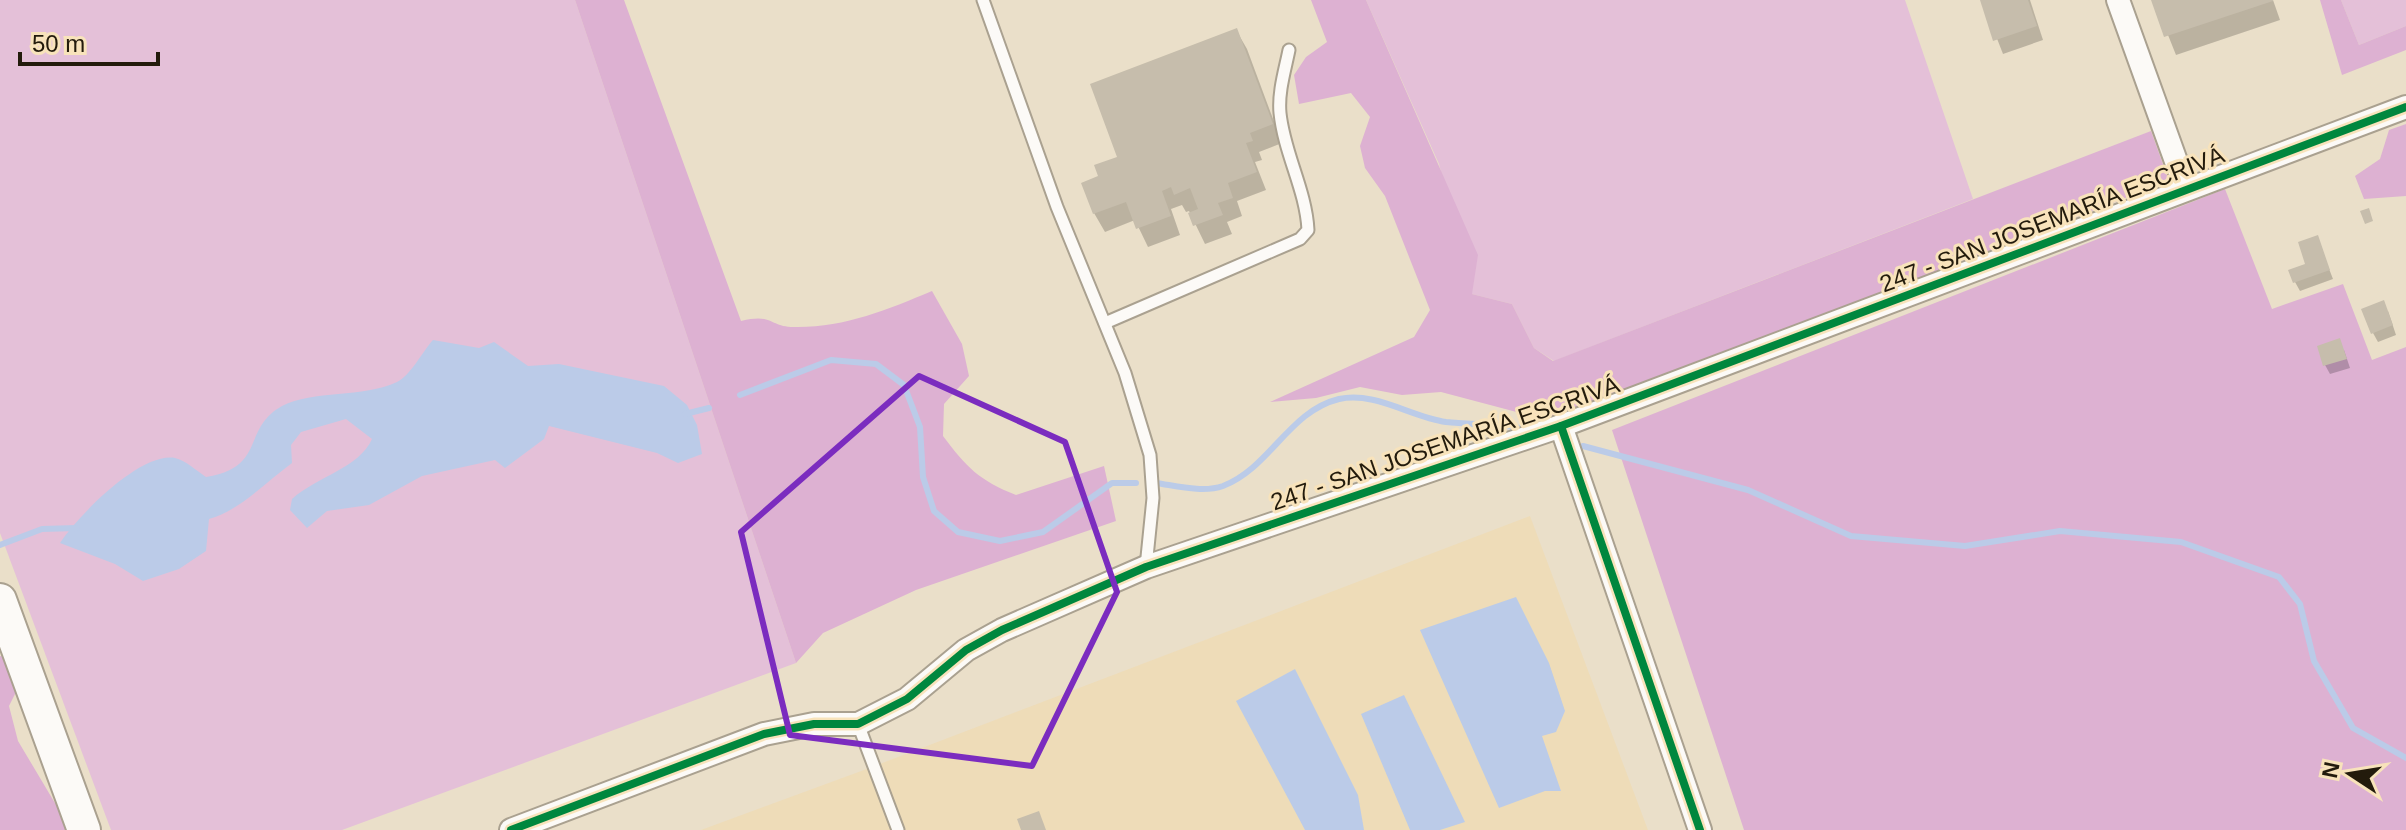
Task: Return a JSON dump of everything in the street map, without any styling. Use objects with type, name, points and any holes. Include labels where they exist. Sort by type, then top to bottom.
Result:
[{"type":"main road","points":[[0,600],[84,830]]},
{"type":"street","points":[[2118,0],[2186,189]]},
{"type":"street","name":"247 - SAN JOSEMARÍA ESCRIVÁ","points":[[511,830],[764,734],[814,724],[858,724],[907,699],[966,650],[1002,630],[1146,567],[1561,426],[2406,107]]},
{"type":"street","points":[[1561,426],[1700,830]]},
{"type":"lane","points":[[983,0],[1057,207],[1105,323],[1150,455],[1153,498],[1146,567]]},
{"type":"lane","points":[[1105,323],[1300,239],[1308,230],[1307,205],[1280,118],[1279,101],[1289,50]]},
{"type":"lane","points":[[858,724],[898,830]]},
{"type":"highlighted area","points":[[919,376],[1065,442],[1117,592],[1032,766],[790,735],[741,532]]},
{"type":"shaded area","points":[[0,0],[575,0],[796,663],[342,830],[111,830],[0,533]]},
{"type":"shaded area","points":[[575,0],[624,0],[741,321],[766,319],[780,325],[812,327],[881,311],[932,291],[962,344],[969,376],[944,404],[943,436],[951,447],[983,478],[1016,495],[1104,466],[1116,521],[916,590],[823,633],[796,663]]},
{"type":"shaded area","points":[[1311,0],[1366,0],[1478,255],[1472,294],[1512,304],[1534,348],[1553,361],[2151,131],[2169,181],[1550,421],[1441,392],[1402,395],[1360,387],[1316,398],[1270,402],[1414,337],[1430,310],[1385,196],[1365,168],[1360,146],[1370,117],[1351,93],[1299,104],[1294,75],[1306,57],[1327,42]]},
{"type":"shaded area","points":[[1366,0],[1905,0],[1973,199],[1554,361],[1534,348],[1512,304],[1472,294],[1439,164]]},
{"type":"shaded area","points":[[2320,0],[2341,0],[2359,45],[2406,26],[2406,50],[2342,75]]},
{"type":"shaded area","points":[[2341,0],[2406,0],[2406,26],[2359,45]]},
{"type":"shaded area","points":[[2406,124],[2406,196],[2364,199],[2355,176],[2380,159],[2389,130]]},
{"type":"shaded area","points":[[2225,189],[2272,309],[2343,284],[2372,360],[2406,347],[2406,830],[1744,830],[1612,430]]},
{"type":"shaded area","points":[[1530,516],[1648,830],[701,830],[864,770]]},
{"type":"shaded area","points":[[0,656],[5,657],[19,686],[9,706],[18,741],[71,830],[0,830]]},
{"type":"water","points":[[433,340],[479,348],[494,342],[528,366],[559,364],[664,386],[687,405],[697,425],[702,454],[678,463],[657,453],[549,426],[544,439],[505,468],[495,460],[422,476],[369,505],[327,511],[307,528],[290,510],[292,499],[348,465],[372,439],[346,419],[301,432],[291,445],[292,463],[242,503],[209,519],[206,551],[179,569],[143,581],[115,564],[60,543],[111,488],[145,465],[175,458],[206,477],[225,472],[246,456],[261,425],[282,406],[308,398],[369,390],[397,382],[412,369]]},
{"type":"water","points":[[1516,597],[1549,663],[1565,711],[1556,732],[1542,736],[1561,791],[1545,791],[1499,808],[1420,630]]},
{"type":"water","points":[[1295,669],[1358,795],[1364,830],[1305,830],[1236,701]]},
{"type":"water","points":[[1404,695],[1465,822],[1440,830],[1410,830],[1361,714]]},
{"type":"building","points":[[1980,0],[2028,0],[2037,26],[1993,41]]},
{"type":"building","points":[[2151,0],[2273,0],[2273,1],[2164,37]]},
{"type":"building","points":[[1237,28],[1273,124],[1250,133],[1253,141],[1246,143],[1257,172],[1228,183],[1233,198],[1218,203],[1223,215],[1193,226],[1188,213],[1198,209],[1190,188],[1174,195],[1171,187],[1162,191],[1171,216],[1136,229],[1126,202],[1093,214],[1081,183],[1098,176],[1094,165],[1117,157],[1090,84]]},
{"type":"building","points":[[2369,208],[2373,221],[2365,224],[2360,211]]},
{"type":"building","points":[[2318,235],[2330,270],[2293,283],[2288,270],[2305,264],[2298,242]]},
{"type":"building","points":[[2384,300],[2393,325],[2371,334],[2361,309]]},
{"type":"building","points":[[2340,338],[2347,359],[2323,366],[2317,346]]},
{"type":"building","points":[[1039,811],[1046,830],[1021,830],[1017,819]]},
{"type":"waterway","points":[[740,395],[831,360],[876,364],[904,385],[920,427],[923,477],[934,511],[958,532],[1000,541],[1043,532],[1112,483],[1136,483]]},
{"type":"waterway","points":[[1156,483],[1199,489],[1223,486],[1254,466],[1306,415],[1322,405],[1352,397],[1379,401],[1446,422],[1525,429]]},
{"type":"waterway","points":[[685,414],[709,408]]},
{"type":"waterway","points":[[1583,446],[1748,490],[1851,536],[1965,546],[2060,531],[2181,542],[2279,577],[2300,604],[2314,661],[2353,728],[2406,758]]},
{"type":"waterway","points":[[0,545],[42,529],[77,528]]},
{"type":"cycle path","points":[[511,830],[764,734],[814,724],[858,724],[907,699],[966,650],[1002,630],[1146,567],[1561,426],[2406,107]]},
{"type":"cycle path","points":[[1561,426],[1700,830]]}]
